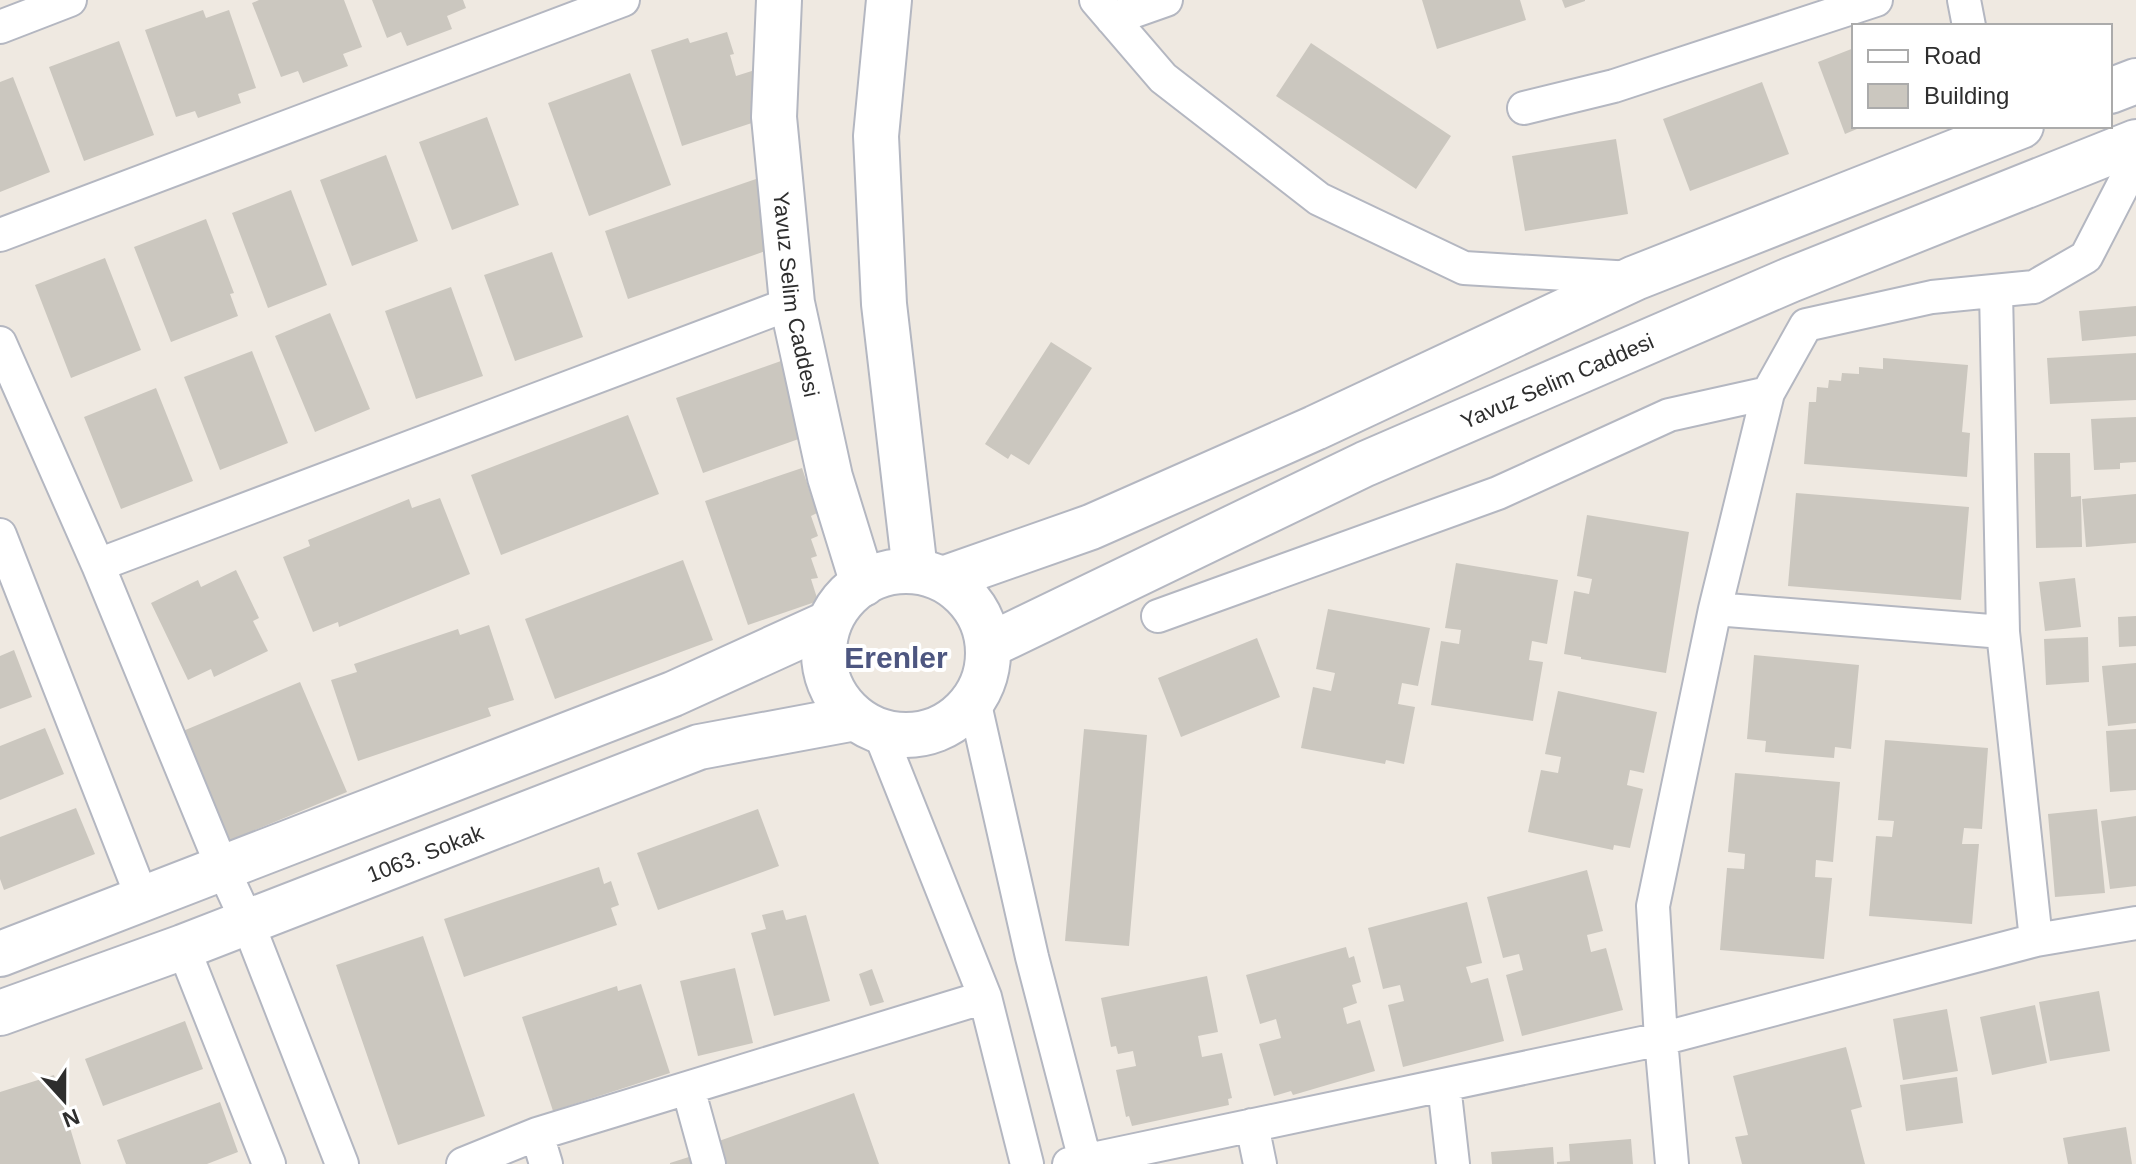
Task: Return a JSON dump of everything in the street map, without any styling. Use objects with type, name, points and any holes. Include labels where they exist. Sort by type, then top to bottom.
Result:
[{"type":"main road","name":"Yavuz Selim Caddesi","points":[[779,0],[774,117],[792,303],[830,477],[863,584]]},
{"type":"main road","points":[[889,0],[876,136],[884,304],[929,575]]},
{"type":"main road","points":[[2112,90],[2136,81]]},
{"type":"main road","points":[[929,575],[965,596],[981,619],[988,646],[986,675],[974,700],[954,720],[930,732],[904,736],[867,724],[837,699],[827,675],[824,649],[829,623],[843,601],[863,584],[887,574],[929,575],[1091,527],[1315,428],[1635,278],[2001,130]]},
{"type":"main road","name":"Yavuz Selim Caddesi","points":[[988,646],[1365,464],[1790,280],[2136,142]]},
{"type":"main road","points":[[0,954],[673,694],[829,623]]},
{"type":"main road","name":"1063. Sokak","points":[[0,1013],[183,947],[699,747],[867,724]]},
{"type":"street","points":[[0,27],[70,0]]},
{"type":"street","points":[[0,235],[623,0]]},
{"type":"street","points":[[1104,9],[1166,0]]},
{"type":"street","points":[[1524,108],[1614,86],[1876,0]]},
{"type":"street","points":[[1964,0],[1969,24]]},
{"type":"street","points":[[1104,9],[1163,78],[1319,199],[1464,268],[1635,278]]},
{"type":"street","points":[[1672,1164],[1653,906],[1715,609],[1768,393],[1806,325],[1932,297],[2034,287],[2086,257],[2136,160]]},
{"type":"street","points":[[1996,291],[2003,632],[2036,940]]},
{"type":"street","points":[[98,565],[792,303]]},
{"type":"street","points":[[0,343],[98,565],[247,921],[342,1164]]},
{"type":"street","points":[[1158,616],[1498,493],[1669,415],[1768,393]]},
{"type":"street","points":[[0,535],[143,900]]},
{"type":"street","points":[[1715,609],[2003,632]]},
{"type":"street","points":[[974,700],[1080,1163],[1661,1039],[2036,940],[2136,923]]},
{"type":"street","points":[[867,724],[985,997],[1027,1164]]},
{"type":"street","points":[[183,947],[269,1164]]},
{"type":"street","points":[[463,1164],[541,1149],[688,1088],[985,997]]},
{"type":"street","points":[[1444,1085],[1453,1164]]},
{"type":"street","points":[[688,1088],[709,1164]]},
{"type":"street","points":[[1252,1125],[1260,1164]]},
{"type":"building","points":[[259,0],[344,0],[362,47],[343,54],[348,66],[303,83],[298,71],[281,77],[252,3]]},
{"type":"building","points":[[372,0],[463,0],[466,8],[447,16],[452,29],[407,46],[401,32],[387,38]]},
{"type":"building","points":[[1422,0],[1520,0],[1526,20],[1437,49]]},
{"type":"building","points":[[1562,0],[1585,0],[1585,1],[1565,8]]},
{"type":"building","points":[[203,10],[206,18],[229,10],[256,88],[238,94],[241,103],[198,118],[195,111],[176,117],[145,30]]},
{"type":"building","points":[[727,32],[734,54],[730,55],[736,76],[755,70],[770,117],[682,146],[651,50],[688,38],[690,43]]},
{"type":"building","points":[[119,41],[154,135],[84,161],[49,67]]},
{"type":"building","points":[[1311,43],[1451,136],[1416,189],[1276,96]]},
{"type":"building","points":[[1852,49],[1852,128],[1859,128],[1845,134],[1818,62]]},
{"type":"building","points":[[630,73],[671,185],[589,216],[548,103]]},
{"type":"building","points":[[13,77],[50,172],[0,192],[0,82]]},
{"type":"building","points":[[1762,82],[1789,154],[1690,191],[1663,119]]},
{"type":"building","points":[[487,117],[519,205],[452,230],[419,142]]},
{"type":"building","points":[[1616,139],[1628,214],[1525,231],[1512,156]]},
{"type":"building","points":[[386,155],[418,241],[352,266],[320,180]]},
{"type":"building","points":[[756,179],[780,246],[628,299],[605,231]]},
{"type":"building","points":[[291,190],[327,285],[268,308],[232,213]]},
{"type":"building","points":[[206,219],[234,293],[230,294],[238,316],[171,342],[134,247]]},
{"type":"building","points":[[552,252],[583,337],[515,361],[484,275]]},
{"type":"building","points":[[105,258],[141,350],[71,378],[35,285]]},
{"type":"building","points":[[451,287],[483,376],[416,399],[385,311]]},
{"type":"building","points":[[2136,306],[2136,336],[2082,341],[2079,311]]},
{"type":"building","points":[[330,313],[370,409],[315,432],[275,336]]},
{"type":"building","points":[[1051,342],[1092,368],[1029,465],[1011,454],[1008,459],[985,444]]},
{"type":"building","points":[[252,351],[288,443],[220,470],[184,377]]},
{"type":"building","points":[[2136,353],[2136,400],[2050,404],[2047,358]]},
{"type":"building","points":[[795,356],[810,435],[703,473],[676,398]]},
{"type":"building","points":[[1883,358],[1968,365],[1962,432],[1970,433],[1967,477],[1804,464],[1809,402],[1816,402],[1817,387],[1828,388],[1829,380],[1841,381],[1842,373],[1859,374],[1859,367],[1883,369]]},
{"type":"building","points":[[156,388],[193,481],[121,509],[84,417]]},
{"type":"building","points":[[628,415],[659,494],[501,555],[471,475]]},
{"type":"building","points":[[2136,417],[2136,462],[2120,463],[2120,469],[2094,470],[2091,419]]},
{"type":"building","points":[[2034,453],[2070,453],[2071,497],[2081,496],[2082,547],[2036,548]]},
{"type":"building","points":[[802,468],[817,513],[811,516],[818,536],[811,539],[817,556],[811,558],[818,578],[811,579],[818,601],[748,625],[705,501]]},
{"type":"building","points":[[1796,493],[1969,507],[1961,600],[1788,586]]},
{"type":"building","points":[[2136,494],[2136,543],[2086,547],[2082,499]]},
{"type":"building","points":[[440,498],[470,574],[339,627],[338,622],[313,632],[283,557],[310,546],[308,540],[409,499],[412,508]]},
{"type":"building","points":[[1587,515],[1689,532],[1666,673],[1564,654],[1574,591],[1589,594],[1592,579],[1577,576]]},
{"type":"building","points":[[683,560],[713,640],[555,699],[525,619]]},
{"type":"building","points":[[1456,563],[1558,580],[1547,644],[1532,641],[1529,660],[1543,662],[1533,721],[1431,705],[1441,641],[1459,644],[1461,630],[1445,628]]},
{"type":"building","points":[[236,570],[259,618],[253,621],[268,651],[214,677],[211,669],[188,680],[151,603],[198,580],[201,587]]},
{"type":"building","points":[[2075,578],[2081,627],[2045,631],[2039,582]]},
{"type":"building","points":[[1328,609],[1430,628],[1418,686],[1402,683],[1398,704],[1415,707],[1404,764],[1386,760],[1385,764],[1301,748],[1313,687],[1331,691],[1335,673],[1316,669]]},
{"type":"building","points":[[2136,616],[2136,646],[2119,647],[2118,617]]},
{"type":"building","points":[[489,625],[514,700],[488,708],[491,716],[358,761],[331,680],[357,672],[354,664],[458,629],[460,635]]},
{"type":"building","points":[[2088,637],[2089,682],[2046,685],[2044,639]]},
{"type":"building","points":[[1257,638],[1280,697],[1181,737],[1158,678]]},
{"type":"building","points":[[14,650],[32,697],[0,709],[0,656]]},
{"type":"building","points":[[1754,655],[1859,665],[1851,749],[1835,747],[1834,758],[1765,752],[1766,741],[1747,739]]},
{"type":"building","points":[[2136,663],[2136,723],[2108,726],[2102,666]]},
{"type":"building","points":[[300,682],[347,792],[229,841],[183,731]]},
{"type":"building","points":[[1558,691],[1657,712],[1644,773],[1630,770],[1627,785],[1643,789],[1630,848],[1614,845],[1613,850],[1528,832],[1541,770],[1558,773],[1561,757],[1545,754]]},
{"type":"building","points":[[45,728],[64,774],[0,800],[0,746]]},
{"type":"building","points":[[1084,729],[1147,735],[1129,946],[1065,941]]},
{"type":"building","points":[[2136,729],[2136,790],[2110,792],[2106,731]]},
{"type":"building","points":[[1885,740],[1988,748],[1982,829],[1964,828],[1962,844],[1979,844],[1972,924],[1869,916],[1876,836],[1892,837],[1894,821],[1878,820]]},
{"type":"building","points":[[1735,773],[1840,782],[1833,862],[1816,860],[1815,877],[1832,878],[1824,959],[1720,950],[1727,868],[1744,869],[1745,854],[1728,852]]},
{"type":"building","points":[[76,808],[95,854],[4,890],[0,879],[0,837]]},
{"type":"building","points":[[758,809],[779,866],[658,910],[637,853]]},
{"type":"building","points":[[2097,809],[2105,893],[2055,897],[2048,814]]},
{"type":"building","points":[[2136,816],[2136,886],[2110,889],[2101,821]]},
{"type":"building","points":[[599,867],[604,884],[611,881],[619,905],[611,908],[617,925],[464,977],[444,919]]},
{"type":"building","points":[[1587,870],[1603,931],[1587,935],[1591,952],[1606,948],[1623,1010],[1522,1036],[1506,975],[1523,970],[1519,954],[1503,958],[1487,897]]},
{"type":"building","points":[[1467,902],[1482,963],[1466,967],[1471,983],[1488,978],[1504,1041],[1403,1067],[1388,1005],[1404,1001],[1400,985],[1383,989],[1368,928]]},
{"type":"building","points":[[783,910],[786,920],[806,915],[830,1001],[774,1016],[751,933],[766,929],[762,915]]},
{"type":"building","points":[[423,936],[485,1116],[398,1145],[336,965]]},
{"type":"building","points":[[1346,947],[1349,958],[1354,956],[1361,982],[1352,985],[1357,1003],[1343,1008],[1347,1024],[1360,1020],[1375,1071],[1293,1095],[1291,1091],[1274,1096],[1259,1044],[1281,1038],[1276,1019],[1260,1024],[1246,975]]},
{"type":"building","points":[[735,968],[753,1043],[698,1056],[680,981]]},
{"type":"building","points":[[872,969],[884,1002],[870,1006],[859,974]]},
{"type":"building","points":[[1207,976],[1218,1032],[1198,1036],[1202,1057],[1222,1053],[1232,1098],[1228,1099],[1229,1105],[1132,1126],[1129,1116],[1126,1117],[1116,1070],[1136,1066],[1133,1051],[1118,1054],[1116,1046],[1111,1047],[1101,998]]},
{"type":"building","points":[[641,984],[670,1073],[553,1111],[522,1017],[617,986],[618,991]]},
{"type":"building","points":[[2099,991],[2110,1051],[2050,1061],[2039,1002]]},
{"type":"building","points":[[2035,1005],[2047,1063],[1992,1075],[1980,1017]]},
{"type":"building","points":[[1947,1009],[1958,1071],[1903,1080],[1893,1019]]},
{"type":"building","points":[[185,1021],[203,1069],[103,1106],[85,1059]]},
{"type":"building","points":[[1846,1047],[1862,1107],[1851,1110],[1865,1164],[1742,1164],[1735,1137],[1748,1135],[1733,1076]]},
{"type":"building","points":[[54,1075],[81,1164],[0,1164],[0,1092]]},
{"type":"building","points":[[1957,1077],[1963,1123],[1906,1131],[1900,1085]]},
{"type":"building","points":[[854,1093],[879,1164],[727,1164],[719,1141]]},
{"type":"building","points":[[220,1102],[238,1152],[207,1164],[126,1164],[117,1140]]},
{"type":"building","points":[[2126,1127],[2132,1164],[2068,1164],[2063,1138]]},
{"type":"building","points":[[1631,1139],[1633,1164],[1557,1164],[1570,1161],[1569,1144]]},
{"type":"building","points":[[1553,1147],[1554,1164],[1492,1164],[1491,1152]]},
{"type":"building","points":[[692,1156],[695,1164],[670,1164],[670,1163]]},
{"type":"district","name":"Erenler","points":[[896,658]]}]
